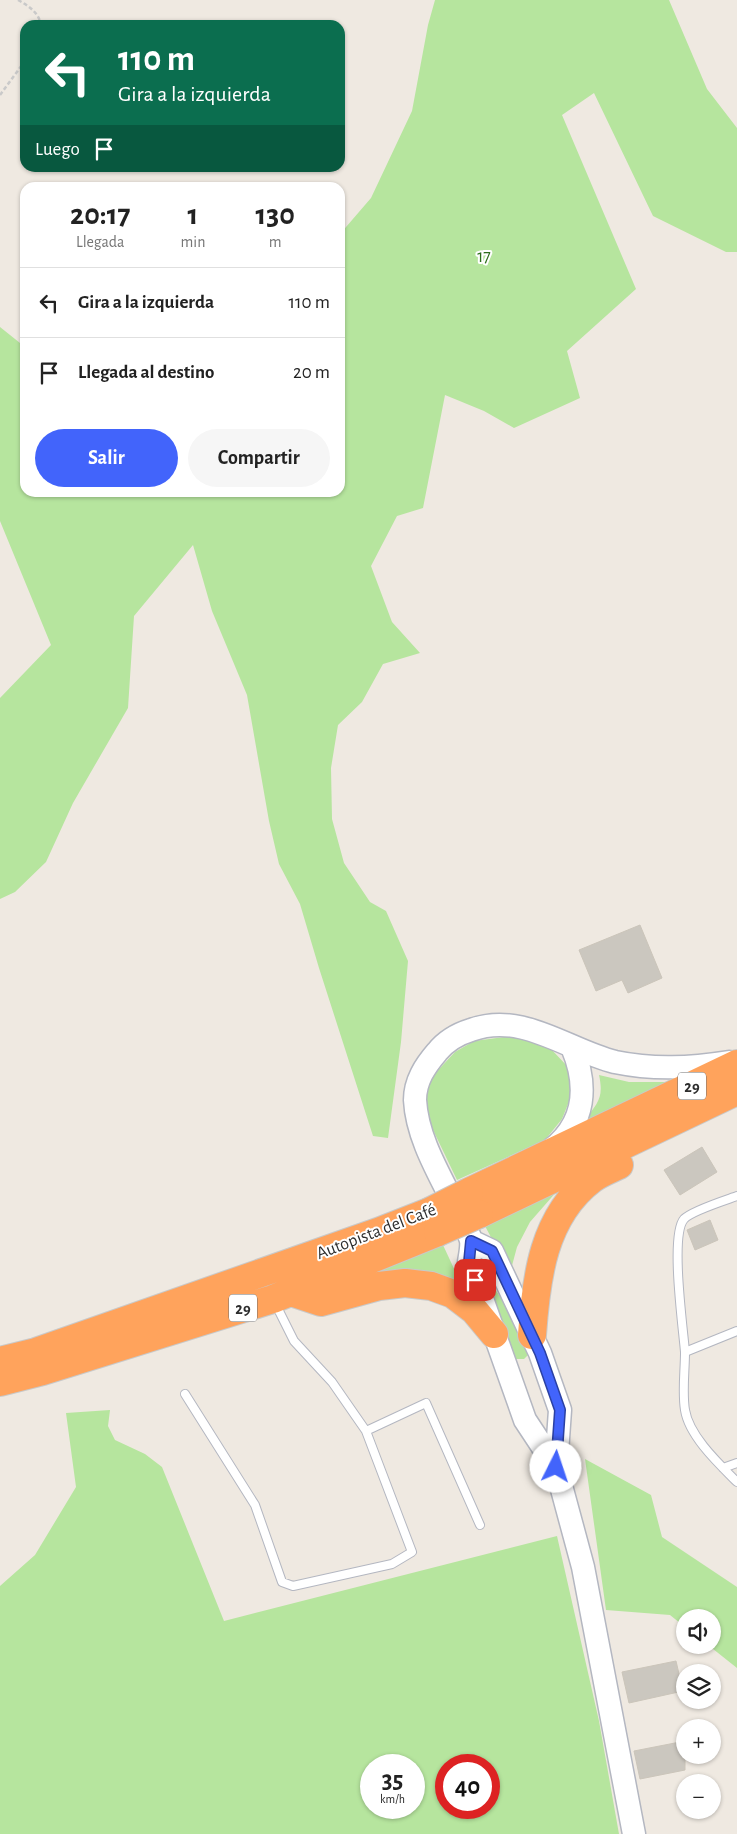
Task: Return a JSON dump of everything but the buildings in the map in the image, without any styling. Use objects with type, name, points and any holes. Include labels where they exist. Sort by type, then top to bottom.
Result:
[{"type":"highway","name":"Autopista del Café","points":[[474,1203],[538,1160],[737,1062]]},
{"type":"highway","name":"Autopista del Café","points":[[0,1382],[43,1371],[282,1296],[474,1203],[645,1134],[735,1093]]},
{"type":"highway","points":[[536,1344],[538,1275],[544,1248],[556,1222],[570,1201],[592,1179],[630,1159],[645,1134]]},
{"type":"highway","name":"Autopista del Café","points":[[0,1361],[36,1352],[378,1232],[434,1222]]},
{"type":"highway","points":[[282,1296],[321,1302],[379,1286],[405,1282],[431,1286],[453,1294],[474,1310],[494,1334]]},
{"type":"street","points":[[634,1834],[583,1567],[556,1467],[525,1420],[469,1262],[471,1241],[416,1118],[415,1092],[424,1067],[439,1049],[460,1034],[482,1025],[506,1024],[530,1029],[572,1047],[615,1062],[659,1068],[694,1068],[737,1062]]},
{"type":"street","points":[[538,1160],[555,1146],[569,1130],[579,1111],[582,1089],[580,1068],[572,1047]]},
{"type":"street","points":[[471,1241],[492,1251],[536,1344],[560,1410],[556,1467]]},
{"type":"street","points":[[504,1362],[520,1367],[529,1365],[536,1344]]},
{"type":"lane","points":[[737,1196],[686,1216],[680,1224],[676,1242],[685,1352],[685,1411],[692,1431],[737,1482]]},
{"type":"lane","points":[[185,1394],[255,1505],[282,1582],[293,1586],[392,1564],[412,1552],[366,1431],[332,1382],[294,1341],[282,1296]]},
{"type":"lane","points":[[685,1352],[737,1331]]},
{"type":"lane","points":[[366,1431],[426,1403],[480,1525]]},
{"type":"lane","points":[[724,1468],[737,1463]]},
{"type":"path","points":[[18,0],[28,5],[40,20]]},
{"type":"path","points":[[0,95],[20,67]]},
{"type":"green space","name":"17","points":[[435,0],[669,0],[707,89],[737,128],[737,252],[726,252],[653,216],[594,93],[562,115],[636,289],[567,351],[580,398],[514,428],[484,411],[445,395],[423,508],[397,516],[371,566],[392,622],[420,653],[383,664],[362,702],[338,725],[331,768],[332,819],[344,863],[370,902],[386,911],[408,961],[401,1042],[388,1138],[373,1136],[300,904],[279,864],[269,821],[247,695],[212,611],[193,545],[134,616],[128,708],[73,803],[46,862],[15,892],[0,899],[0,698],[51,645],[0,521],[0,327],[20,343],[20,497],[345,497],[345,228],[371,198],[412,111],[428,25]]},
{"type":"green space","points":[[520,1035],[551,1049],[568,1067],[572,1094],[562,1119],[545,1140],[457,1180],[423,1109],[427,1082],[455,1052],[474,1041]]},
{"type":"green space","points":[[599,1075],[629,1082],[671,1082],[584,1121],[599,1100],[601,1089]]},
{"type":"green space","points":[[558,1190],[530,1222],[517,1247],[510,1273],[485,1226]]},
{"type":"green space","points":[[443,1245],[463,1288],[408,1275],[378,1272]]},
{"type":"green space","points":[[482,1270],[533,1345],[531,1352],[524,1359],[513,1359]]},
{"type":"green space","points":[[110,1410],[108,1426],[115,1440],[145,1454],[162,1467],[224,1621],[557,1536],[599,1721],[619,1834],[0,1834],[0,1586],[35,1555],[76,1487],[66,1413]]},
{"type":"green space","points":[[585,1459],[651,1495],[662,1537],[737,1587],[737,1668],[719,1654],[721,1654],[721,1609],[676,1609],[676,1620],[670,1615],[606,1610]]},
{"type":"route","points":[[475,1280],[469,1262],[471,1241],[492,1251],[540,1353],[560,1410],[556,1467]]}]
